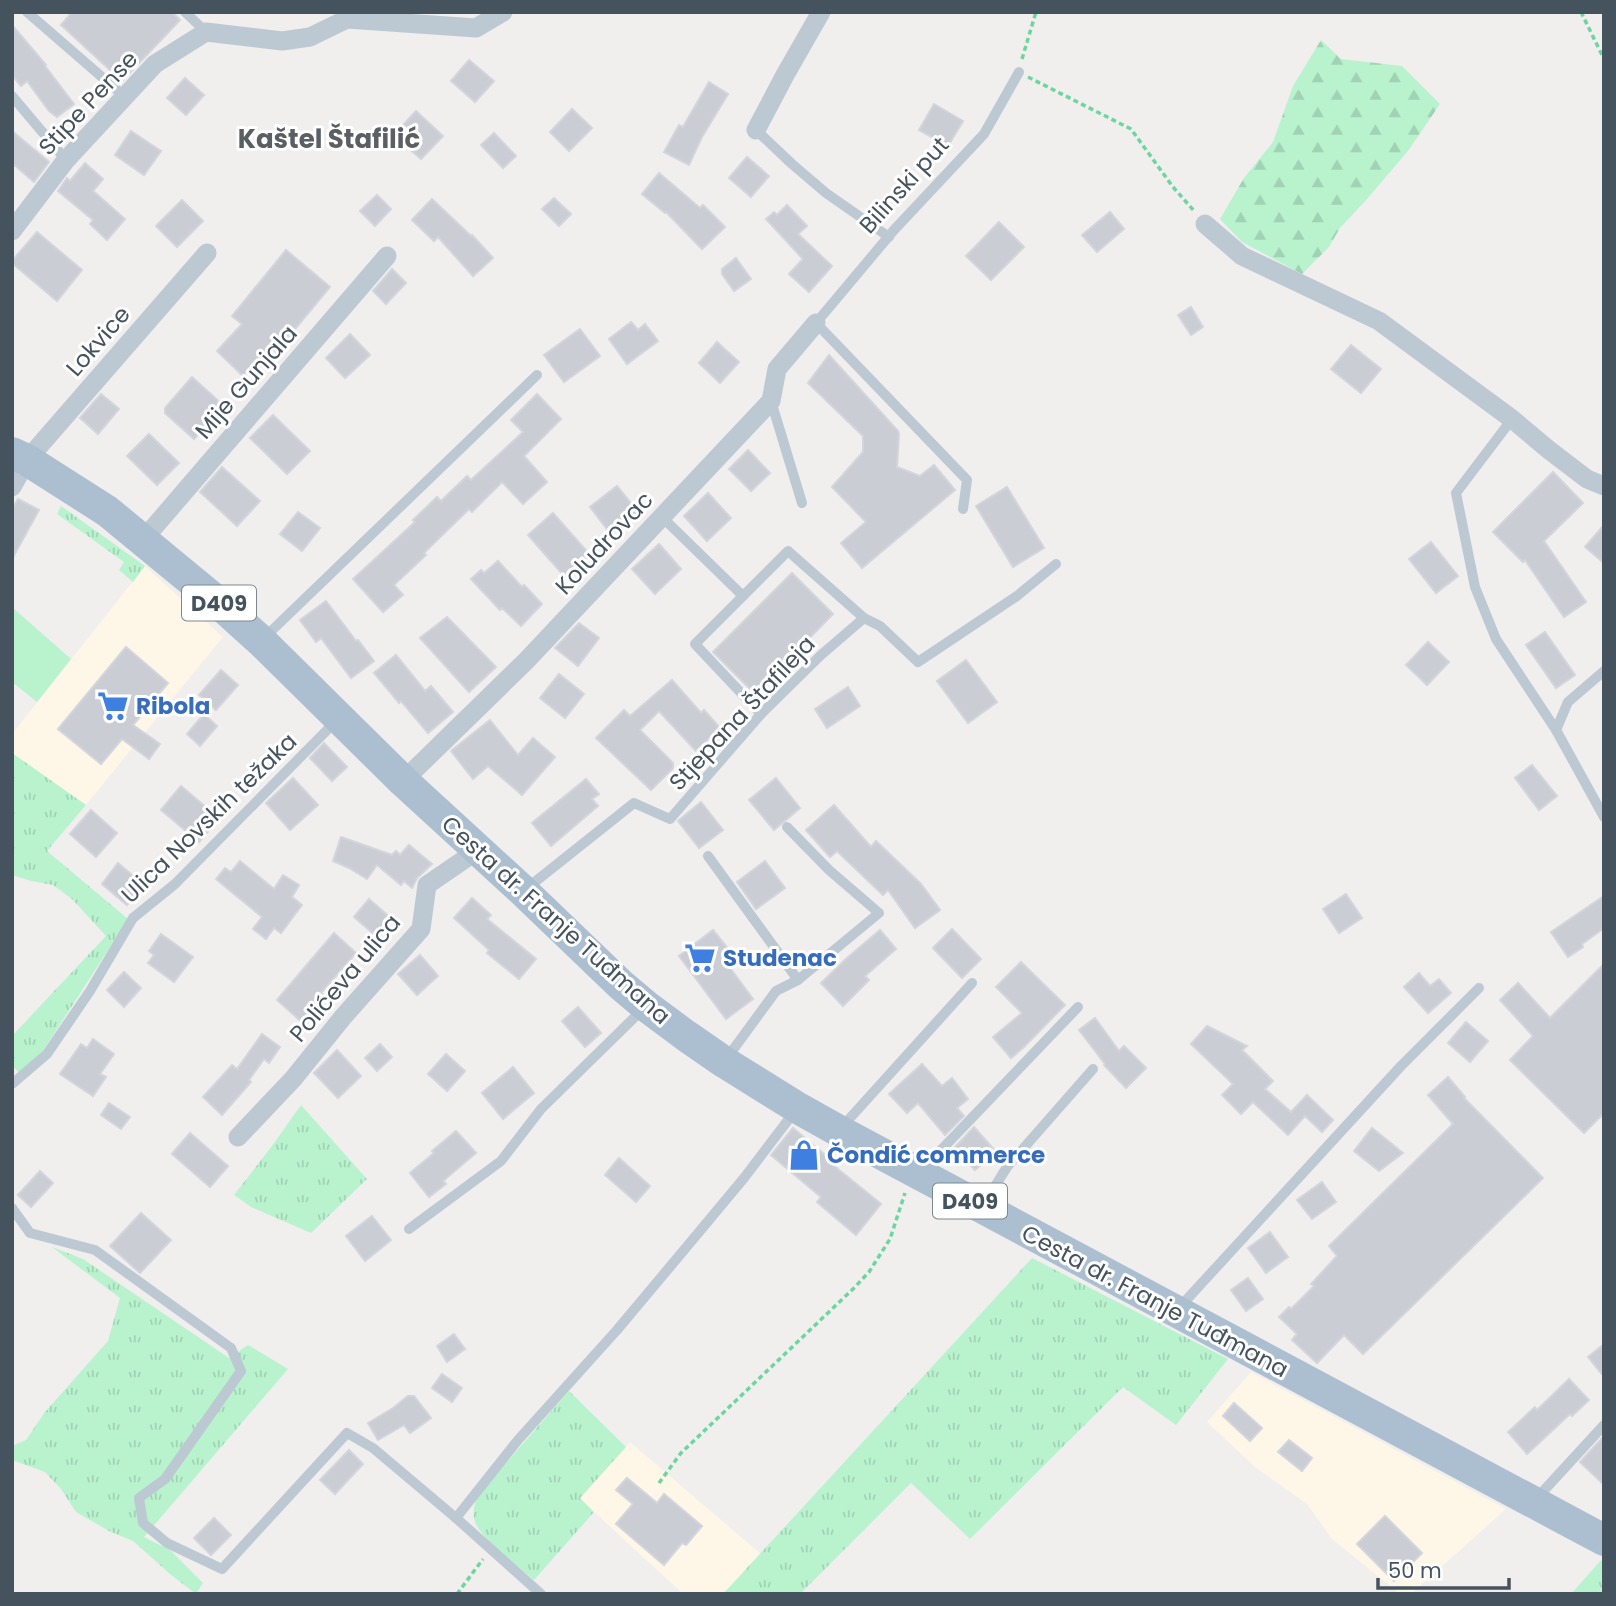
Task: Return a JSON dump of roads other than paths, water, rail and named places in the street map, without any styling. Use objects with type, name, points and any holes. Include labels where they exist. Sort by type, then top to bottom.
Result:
[{"type":"main road","name":"Cesta dr. Franje Tuđmana","points":[[17,467],[107,511],[220,604],[403,781],[621,985],[724,1062],[839,1131],[1175,1312],[1601,1535]]},
{"type":"street","points":[[206,32],[282,41],[310,37],[347,19],[475,28],[503,12]]},
{"type":"street","points":[[756,130],[821,12]]},
{"type":"street","name":"Stipe Pense","points":[[12,232],[66,160],[155,64],[206,32]]},
{"type":"street","points":[[1205,224],[1242,256],[1379,321],[1587,478],[1604,486]]},
{"type":"street","name":"Lokvice","points":[[17,467],[207,253]]},
{"type":"street","name":"Mije Gunjala","points":[[142,541],[387,256]]},
{"type":"street","points":[[771,401],[777,369],[816,323]]},
{"type":"street","name":"Koludrovac","points":[[403,781],[526,661],[771,401]]},
{"type":"street","name":"Polićeva ulica","points":[[238,1137],[293,1079],[343,1017],[421,929],[427,886],[478,850]]},
{"type":"lane","points":[[27,12],[125,97]]},
{"type":"lane","points":[[185,12],[206,32]]},
{"type":"lane","name":"Bilinski put","points":[[816,323],[889,237],[984,134],[1018,72]]},
{"type":"lane","points":[[12,96],[66,160]]},
{"type":"lane","points":[[756,130],[826,193],[889,237]]},
{"type":"lane","points":[[816,323],[967,480],[963,509]]},
{"type":"lane","points":[[261,641],[537,375]]},
{"type":"lane","points":[[771,401],[802,503]]},
{"type":"lane","points":[[1512,419],[1456,493],[1475,587],[1496,639],[1556,730],[1604,817]]},
{"type":"lane","points":[[662,517],[743,596]]},
{"type":"lane","points":[[761,714],[695,644],[788,551],[864,618],[880,626],[918,662],[1017,596],[1056,564]]},
{"type":"lane","name":"Stjepana Štafileja","points":[[523,891],[634,803],[670,819],[761,714],[821,654],[864,618]]},
{"type":"lane","points":[[1556,730],[1568,702],[1604,671]]},
{"type":"lane","name":"Ulica Novskih težaka","points":[[12,1084],[47,1054],[90,991],[133,918],[175,884],[339,718]]},
{"type":"lane","points":[[724,1062],[776,991],[798,980],[879,913],[828,870],[787,827]]},
{"type":"lane","points":[[709,856],[798,980]]},
{"type":"lane","points":[[839,1131],[972,983]]},
{"type":"lane","points":[[1175,1312],[1401,1066],[1479,988]]},
{"type":"lane","points":[[409,1229],[501,1161],[541,1109],[646,1006]]},
{"type":"lane","points":[[916,1172],[1078,1007]]},
{"type":"lane","points":[[982,1208],[1007,1167],[1093,1069]]},
{"type":"lane","points":[[456,1518],[518,1440],[617,1330],[684,1250],[798,1108]]},
{"type":"lane","points":[[12,1208],[30,1233],[95,1250],[142,1283],[230,1348],[241,1371],[166,1479],[139,1498],[144,1523],[167,1543],[222,1569],[347,1433],[373,1448],[541,1594]]},
{"type":"lane","points":[[1534,1502],[1604,1425]]},
{"type":"place","name":"Ribola","points":[[113,706]]},
{"type":"place","name":"Studenac","points":[[700,958]]},
{"type":"place","name":"Čondić commerce","points":[[804,1155]]},
{"type":"district","name":"Kaštel Štafilić","points":[[329,139]]}]
